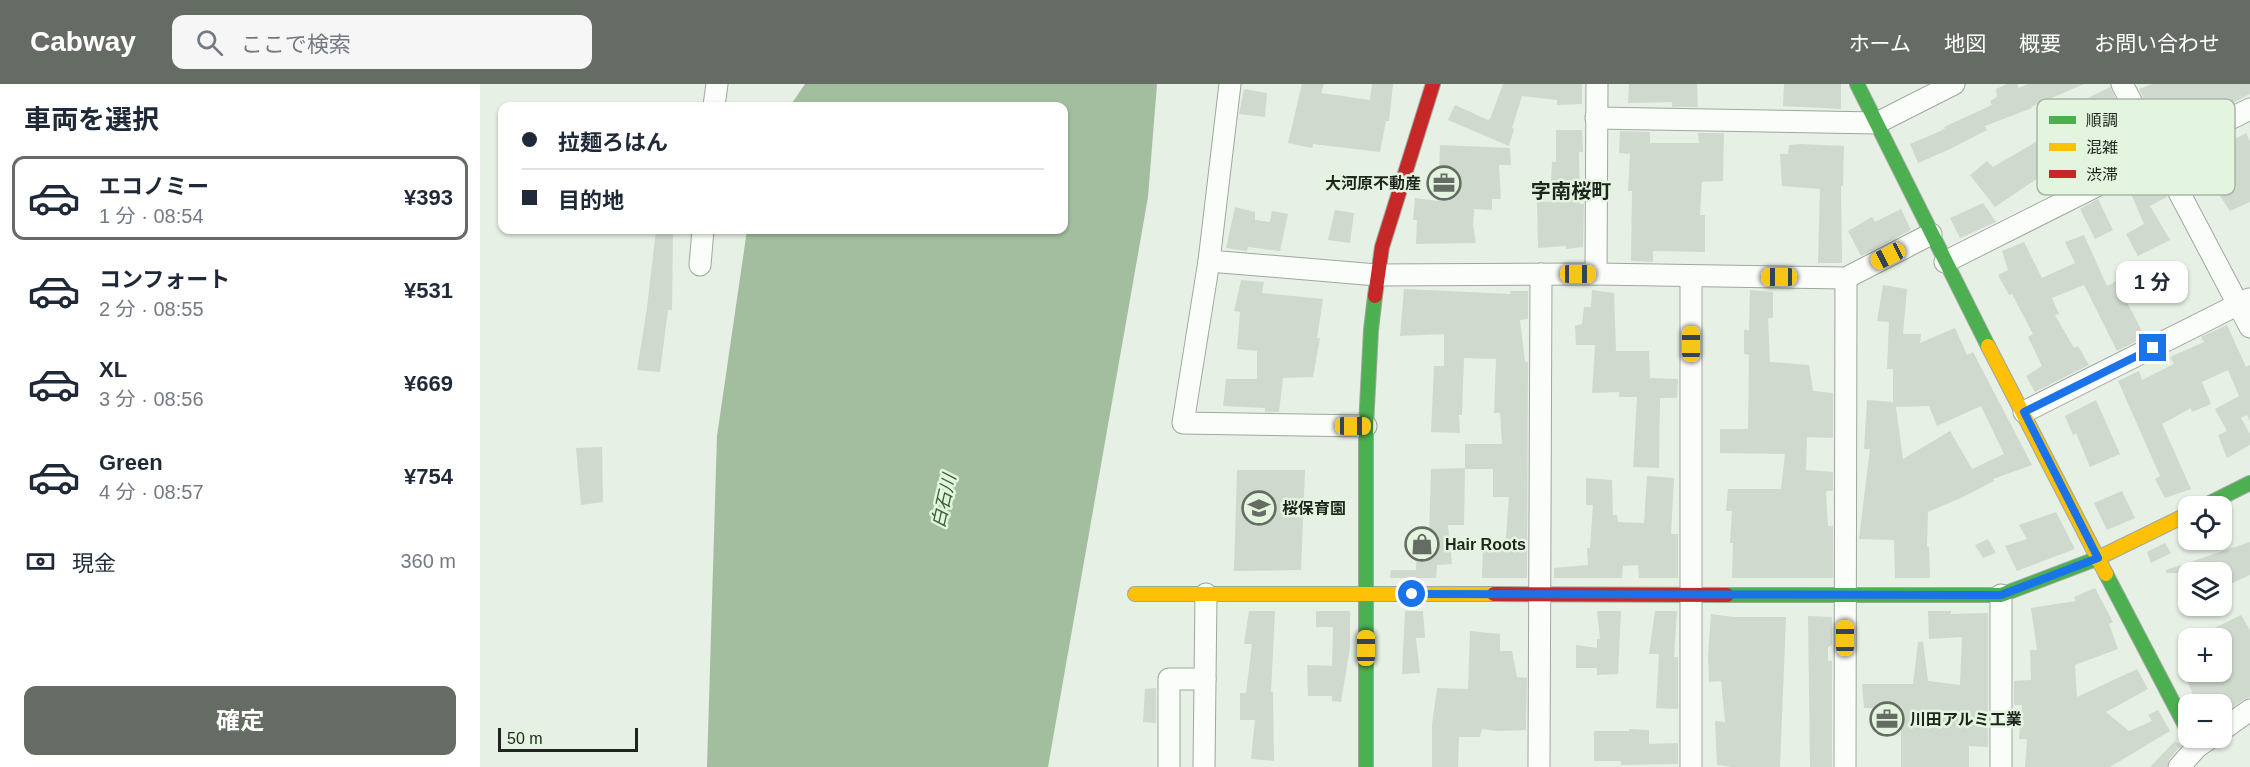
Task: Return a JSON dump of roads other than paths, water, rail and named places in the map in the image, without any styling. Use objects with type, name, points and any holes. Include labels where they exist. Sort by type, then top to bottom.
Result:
[{"type":"street","points":[[715,102],[717,84]]},
{"type":"street","points":[[1230,84],[1209,261],[1183,423],[1366,426]]},
{"type":"street","points":[[1366,767],[1366,426],[1371,330],[1377,275],[1391,214],[1433,84]]},
{"type":"street","points":[[1596,84],[1596,274]]},
{"type":"street","points":[[1857,84],[1945,262],[2098,558],[2178,704]]},
{"type":"street","points":[[1596,118],[1877,123],[1954,84]]},
{"type":"street","points":[[2122,84],[2130,99]]},
{"type":"street","points":[[2235,116],[2250,109]]},
{"type":"street","points":[[1945,262],[2078,195]]},
{"type":"street","points":[[2183,195],[2244,302],[2250,327]]},
{"type":"street","points":[[700,265],[703,234]]},
{"type":"street","points":[[1209,261],[1377,275],[1596,274],[1846,278],[1931,234]]},
{"type":"street","points":[[1539,767],[1541,274]]},
{"type":"street","points":[[1691,276],[1691,767]]},
{"type":"street","points":[[1845,767],[1846,278]]},
{"type":"street","points":[[2024,412],[2244,302]]},
{"type":"street","points":[[2224,496],[2250,483]]},
{"type":"street","points":[[1135,594],[2001,595],[2098,558],[2178,519]]},
{"type":"street","points":[[1204,767],[1206,594]]},
{"type":"street","points":[[2001,595],[2001,767]]},
{"type":"street","points":[[1169,767],[1169,679],[1205,680]]},
{"type":"street","points":[[2232,723],[2250,710]]},
{"type":"street","points":[[2179,767],[2191,748]]},
{"type":"street","points":[[2200,748],[2206,767]]},
{"type":"water","name":"白石川","points":[[805,84],[1157,84],[1148,197],[1048,767],[707,767],[717,436],[746,234],[1068,234],[1068,102],[793,102]]},
{"type":"place","name":"大河原不動産","points":[[1444,183]]},
{"type":"place","name":"桜保育園","points":[[1259,508]]},
{"type":"place","name":"Hair Roots","points":[[1422,544]]},
{"type":"place","name":"川田アルミ工業","points":[[1887,719]]},
{"type":"district","name":"字南桜町","points":[[1571,191]]}]
